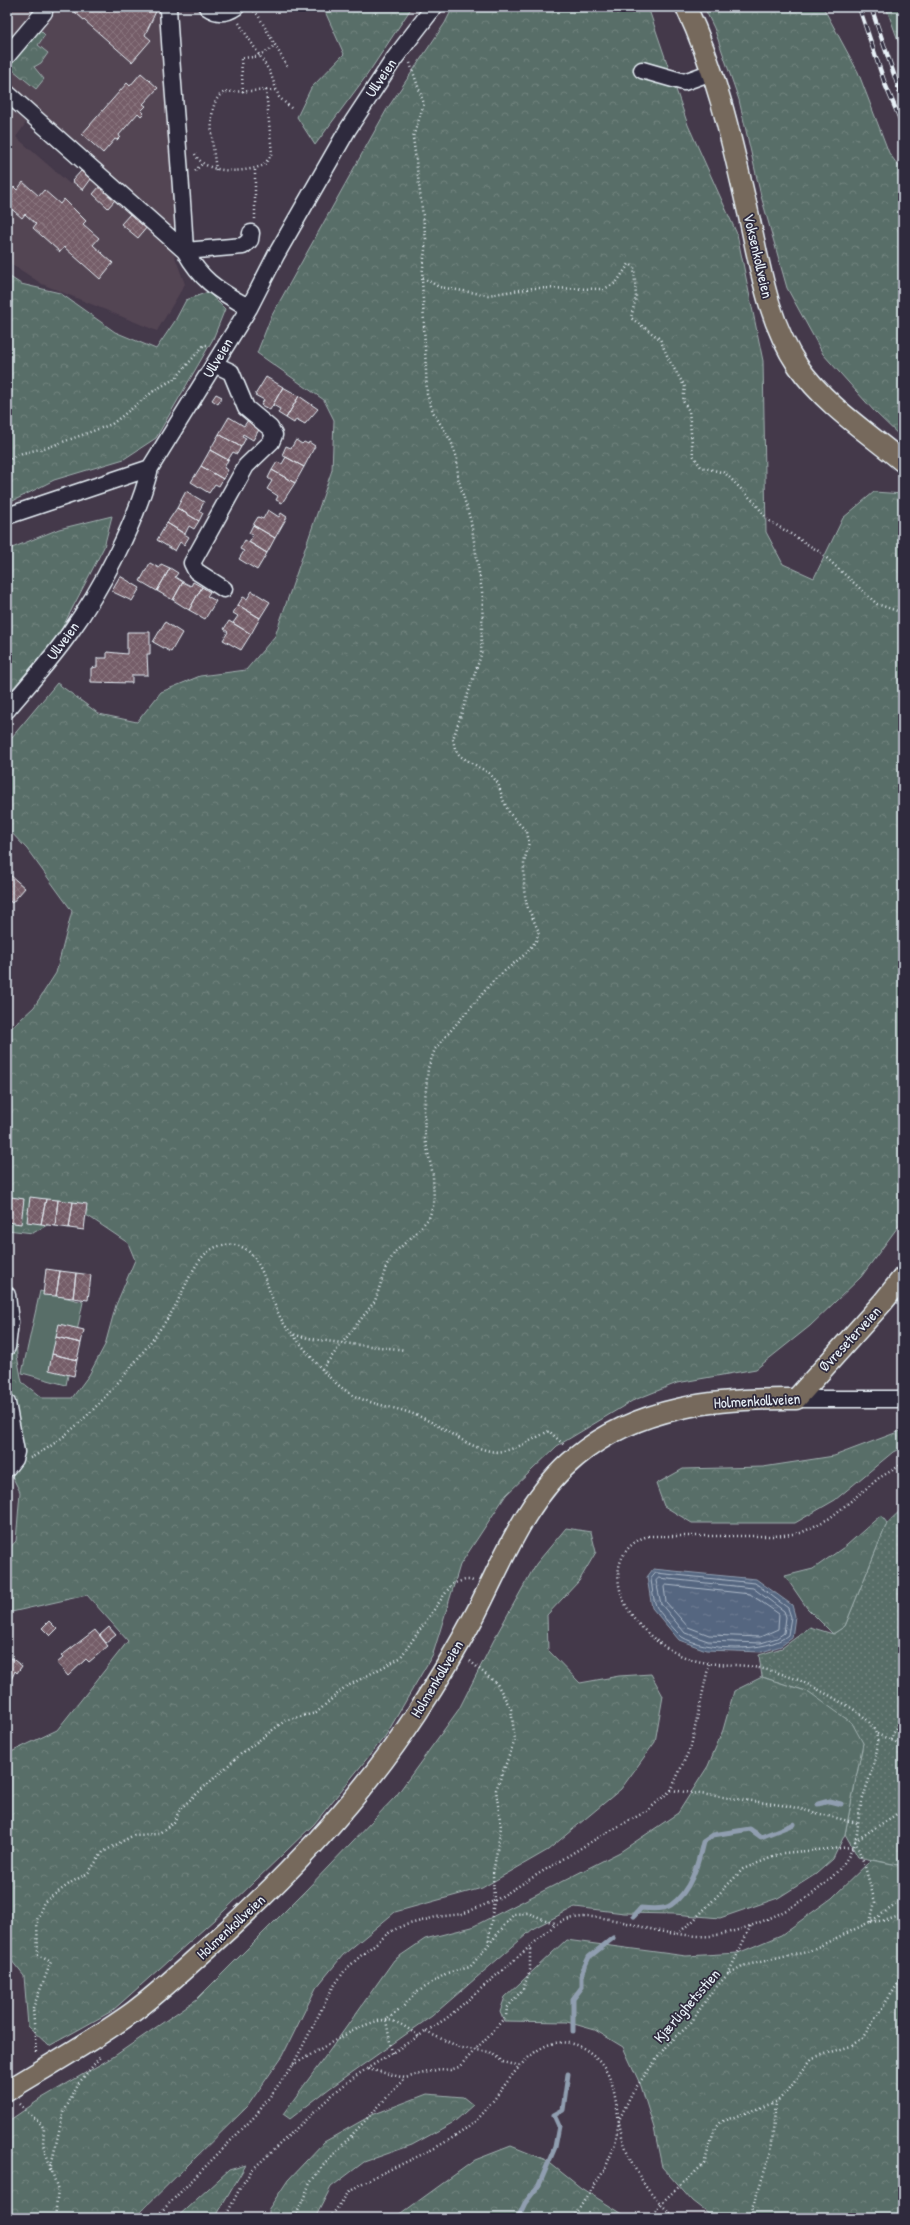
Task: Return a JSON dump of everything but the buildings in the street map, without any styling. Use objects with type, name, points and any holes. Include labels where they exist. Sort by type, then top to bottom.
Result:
[{"type":"main road","name":"Voksenkollveien","points":[[686,7],[712,72],[735,154],[766,295],[782,339],[799,368],[820,393],[849,419],[903,462]]},
{"type":"main road","name":"Øvreseterveien","points":[[796,1399],[883,1302],[903,1277]]},
{"type":"main road","name":"Holmenkollveien","points":[[11,2096],[38,2072],[102,2033],[143,2004],[225,1933],[307,1851],[375,1772],[416,1716],[456,1650],[510,1544],[534,1504],[562,1470],[577,1456],[613,1432],[649,1417],[679,1408],[737,1400],[796,1399]]},
{"type":"street","points":[[168,7],[173,98],[181,177],[186,251]]},
{"type":"street","points":[[207,7],[217,13],[231,10]]},
{"type":"street","name":"Ullveien","points":[[7,710],[57,650],[93,596],[132,519],[145,488],[150,468],[249,308],[323,171],[374,87],[434,7]]},
{"type":"street","points":[[7,56],[44,12]]},
{"type":"street","points":[[642,70],[684,82],[698,79],[712,72]]},
{"type":"street","points":[[7,93],[186,251],[196,269],[212,286],[249,308]]},
{"type":"street","points":[[186,251],[243,246],[250,240],[253,227]]},
{"type":"street","points":[[214,364],[231,372],[246,408],[270,428],[274,435],[271,442],[246,466],[192,563],[196,572],[224,589]]},
{"type":"street","points":[[7,516],[150,468]]},
{"type":"street","points":[[7,1295],[10,1322],[7,1347]]},
{"type":"street","name":"Holmenkollveien","points":[[796,1399],[903,1399]]},
{"type":"street","points":[[7,1404],[16,1444],[11,1463]]},
{"type":"path","points":[[249,7],[258,15],[288,68]]},
{"type":"path","points":[[231,10],[270,72],[279,98],[292,110]]},
{"type":"path","points":[[322,1369],[375,1301],[386,1267],[395,1252],[416,1234],[429,1218],[434,1203],[433,1175],[425,1139],[424,1110],[428,1068],[436,1049],[494,980],[524,955],[536,941],[539,932],[528,906],[524,890],[524,863],[528,842],[527,832],[510,814],[503,800],[498,783],[489,773],[460,756],[455,749],[453,739],[481,655],[483,598],[470,522],[458,478],[457,458],[451,441],[433,412],[427,394],[422,277],[426,240],[413,137],[424,104],[405,45]]},
{"type":"path","points":[[243,92],[241,58],[259,55],[276,46]]},
{"type":"path","points":[[194,151],[202,164],[216,170],[255,168],[264,165],[272,154],[266,90]]},
{"type":"path","points":[[216,170],[212,105],[222,93],[275,90]]},
{"type":"path","points":[[198,168],[202,164]]},
{"type":"path","points":[[253,227],[255,168]]},
{"type":"path","points":[[422,277],[439,287],[488,295],[533,288],[604,289],[616,283],[629,264],[634,267],[636,297],[631,318],[660,339],[685,387],[683,401],[689,411],[694,455],[701,467],[725,473],[755,503],[768,520],[820,552],[877,604],[903,613]]},
{"type":"path","points":[[7,461],[18,454],[49,447],[112,424],[155,390],[176,378],[204,345],[225,346]]},
{"type":"path","points":[[11,1463],[27,1460],[57,1443],[114,1388],[170,1314],[200,1261],[209,1251],[224,1244],[237,1245],[249,1253],[259,1266],[279,1318],[322,1369],[344,1390],[363,1400],[424,1418],[462,1440],[491,1452],[516,1448],[549,1431],[577,1456]]},
{"type":"path","points":[[293,1334],[318,1340],[405,1350]]},
{"type":"path","points":[[903,1464],[879,1478],[830,1518],[801,1533],[774,1536],[649,1536],[634,1541],[625,1553],[619,1567],[619,1586],[629,1611],[648,1634],[687,1658],[709,1664],[762,1669],[805,1681],[853,1709],[870,1723],[877,1734],[902,1744],[903,1737]]},
{"type":"path","points":[[38,2072],[33,2008],[51,1962],[38,1955],[37,1920],[44,1902],[72,1882],[88,1873],[103,1852],[134,1835],[158,1834],[174,1822],[180,1809],[242,1753],[286,1720],[316,1713],[344,1688],[400,1658],[452,1584],[470,1580],[487,1590]]},
{"type":"path","points":[[466,1658],[497,1684],[511,1709],[514,1740],[496,1790],[501,1827],[493,1874],[494,1901],[488,1944]]},
{"type":"path","points":[[155,2218],[257,2114],[293,2065],[332,1989],[345,1970],[379,1941],[390,1932],[414,1922],[462,1914],[494,1901],[599,1836],[647,1811],[671,1790],[691,1746],[709,1664]]},
{"type":"path","points":[[891,1740],[903,1708]]},
{"type":"path","points":[[225,2218],[240,2188],[252,2170],[333,2094],[367,2069],[420,2037],[447,2018],[556,1924],[570,1918],[599,1918],[676,1934],[709,1936],[752,1924],[796,1904],[818,1889],[844,1865],[855,1841],[857,1823],[876,1750],[877,1734]]},
{"type":"path","points":[[671,1790],[788,1806],[857,1823]]},
{"type":"path","points":[[855,1841],[903,1810]]},
{"type":"path","points":[[855,1841],[864,1863],[875,1902],[870,1922],[887,1920],[903,1915]]},
{"type":"path","points":[[676,1934],[694,1920],[743,1869],[783,1853],[852,1847]]},
{"type":"path","name":"Kjærlighetsstien","points":[[573,2218],[605,2169],[615,2144],[619,2120],[632,2093],[666,2046],[690,2024],[710,1994],[728,1975],[742,1966],[807,1952],[870,1922],[903,1900]]},
{"type":"path","points":[[293,2065],[368,2024],[386,2020],[401,2009],[416,1993],[447,1973],[470,1967],[514,1914],[528,1913],[556,1924]]},
{"type":"path","points":[[728,1975],[752,1924]]},
{"type":"path","points":[[367,2069],[405,2078],[440,2069],[450,2070],[459,2067],[506,2016],[508,2008],[523,1989],[530,1970],[530,1947]]},
{"type":"path","points":[[651,2218],[660,2204],[704,2164],[715,2128],[720,2122],[776,2102],[787,2092],[812,2058],[850,2046],[862,2037],[903,1976]]},
{"type":"path","points":[[386,2020],[400,2023],[420,2037]]},
{"type":"path","points":[[386,2020],[392,2053]]},
{"type":"path","points":[[426,2032],[455,2046],[473,2051],[490,2052],[503,2062],[521,2066]]},
{"type":"path","points":[[330,2218],[348,2193],[359,2185],[438,2145],[471,2125],[483,2113],[521,2066],[538,2050],[551,2044],[568,2043],[587,2050],[595,2056],[607,2070],[613,2088],[622,2136],[635,2168],[660,2204],[676,2218]]},
{"type":"path","points":[[50,2170],[60,2125],[69,2100],[78,2084],[103,2053]]},
{"type":"path","points":[[295,2218],[310,2183],[321,2168],[405,2078]]},
{"type":"path","points":[[11,2096],[41,2124],[44,2129],[43,2144],[50,2170],[58,2190],[54,2218]]},
{"type":"path","points":[[749,2218],[771,2152],[776,2102]]},
{"type":"shaded area","points":[[7,7],[163,7],[173,162],[174,246],[7,104]]},
{"type":"shaded area","points":[[11,110],[26,123],[16,137],[70,184],[81,171],[172,249],[185,284],[157,331],[42,284],[7,261],[7,115]]},
{"type":"green space","points":[[323,7],[412,7],[367,75],[315,145],[297,117],[311,88],[344,54]]},
{"type":"green space","points":[[453,7],[648,7],[688,125],[737,234],[763,361],[766,532],[783,564],[814,578],[843,518],[874,492],[903,494],[903,1220],[861,1277],[810,1326],[756,1369],[677,1383],[632,1401],[557,1446],[506,1495],[460,1565],[433,1654],[386,1735],[314,1824],[224,1911],[112,2011],[49,2046],[28,2026],[24,1976],[7,1955],[7,1754],[57,1730],[128,1641],[87,1595],[7,1613],[7,1551],[16,1541],[20,1492],[7,1466],[7,1329],[16,1331],[17,1356],[22,1382],[42,1398],[72,1398],[89,1375],[105,1345],[116,1305],[135,1260],[128,1243],[88,1216],[65,1215],[33,1233],[7,1230],[7,1032],[34,1007],[56,973],[72,911],[27,849],[7,828],[7,743],[57,683],[99,714],[137,722],[161,692],[200,676],[246,670],[275,636],[332,470],[334,420],[324,400],[257,353],[271,317],[387,109],[445,23]]},
{"type":"green space","points":[[704,7],[823,7],[858,72],[889,153],[903,172],[903,439],[874,411],[823,354],[787,288],[761,196],[739,100],[714,28]]},
{"type":"green space","points":[[886,7],[903,7],[903,54]]},
{"type":"green space","points":[[37,27],[45,35],[38,45],[48,53],[41,63],[34,67],[44,79],[36,89],[7,65],[7,62]]},
{"type":"green space","points":[[7,275],[21,284],[60,293],[115,332],[156,349],[175,321],[186,300],[208,292],[225,309],[213,339],[156,438],[124,459],[54,480],[7,504]]},
{"type":"green space","points":[[112,516],[104,547],[58,636],[7,695],[7,550],[59,529]]},
{"type":"green space","points":[[40,1291],[83,1302],[66,1385],[22,1373]]},
{"type":"green space","points":[[903,1430],[903,1447],[893,1452],[835,1500],[795,1523],[692,1523],[664,1506],[656,1484],[683,1469],[763,1467],[834,1456]]},
{"type":"green space","points":[[903,1508],[903,1866],[858,1857],[845,1834],[863,1743],[809,1692],[762,1677],[759,1655],[782,1648],[810,1627],[833,1634],[845,1626],[887,1523]]},
{"type":"green space","points":[[881,1515],[887,1523],[845,1626],[833,1634],[807,1608],[785,1576],[813,1569],[847,1545]]},
{"type":"green space","points":[[566,1528],[591,1532],[596,1552],[579,1581],[547,1615],[548,1650],[580,1683],[619,1676],[651,1674],[663,1696],[655,1742],[621,1789],[548,1850],[482,1888],[395,1912],[343,1955],[316,1988],[283,2055],[247,2107],[134,2218],[7,2218],[7,2122],[42,2098],[113,2057],[197,1999],[307,1889],[396,1796],[459,1709],[498,1632],[536,1564]]},
{"type":"green space","points":[[762,1677],[809,1692],[852,1723],[863,1743],[845,1834],[833,1859],[816,1874],[778,1898],[720,1918],[674,1914],[624,1913],[575,1907],[534,1928],[432,2016],[330,2088],[290,2119],[283,2114],[394,1960],[425,1939],[472,1927],[620,1852],[678,1813],[708,1766],[723,1730],[734,1691]]},
{"type":"green space","points":[[871,1860],[903,1866],[903,2218],[714,2218],[692,2201],[662,2167],[654,2128],[641,2086],[623,2047],[595,2030],[567,2022],[504,2021],[500,2011],[505,1997],[566,1940],[686,1956],[738,1953],[781,1935],[832,1898]]},
{"type":"green space","points":[[427,2094],[463,2097],[473,2105],[454,2122],[412,2145],[364,2162],[331,2187],[315,2218],[268,2218],[268,2210],[288,2180],[324,2142],[372,2115]]},
{"type":"green space","points":[[511,2146],[546,2160],[581,2188],[629,2218],[395,2218],[475,2160]]},
{"type":"green space","points":[[246,2165],[215,2218],[176,2218],[229,2170]]},
{"type":"water","points":[[653,1569],[756,1579],[792,1605],[795,1616],[792,1638],[781,1646],[762,1652],[706,1650],[679,1640],[652,1608],[647,1577]]},
{"type":"waterway","points":[[818,1804],[829,1801],[841,1804]]},
{"type":"waterway","points":[[634,1916],[641,1908],[665,1908],[678,1899],[689,1885],[693,1876],[703,1842],[713,1835],[750,1829],[761,1837],[794,1824]]},
{"type":"waterway","points":[[573,2031],[573,1999],[582,1987],[582,1972],[589,1957],[613,1938]]},
{"type":"waterway","points":[[518,2218],[525,2203],[539,2185],[555,2147],[559,2126],[554,2115],[563,2110],[568,2074]]},
{"type":"railway","points":[[859,7],[885,84],[903,126]]},
{"type":"railway","points":[[871,7],[903,101]]}]
